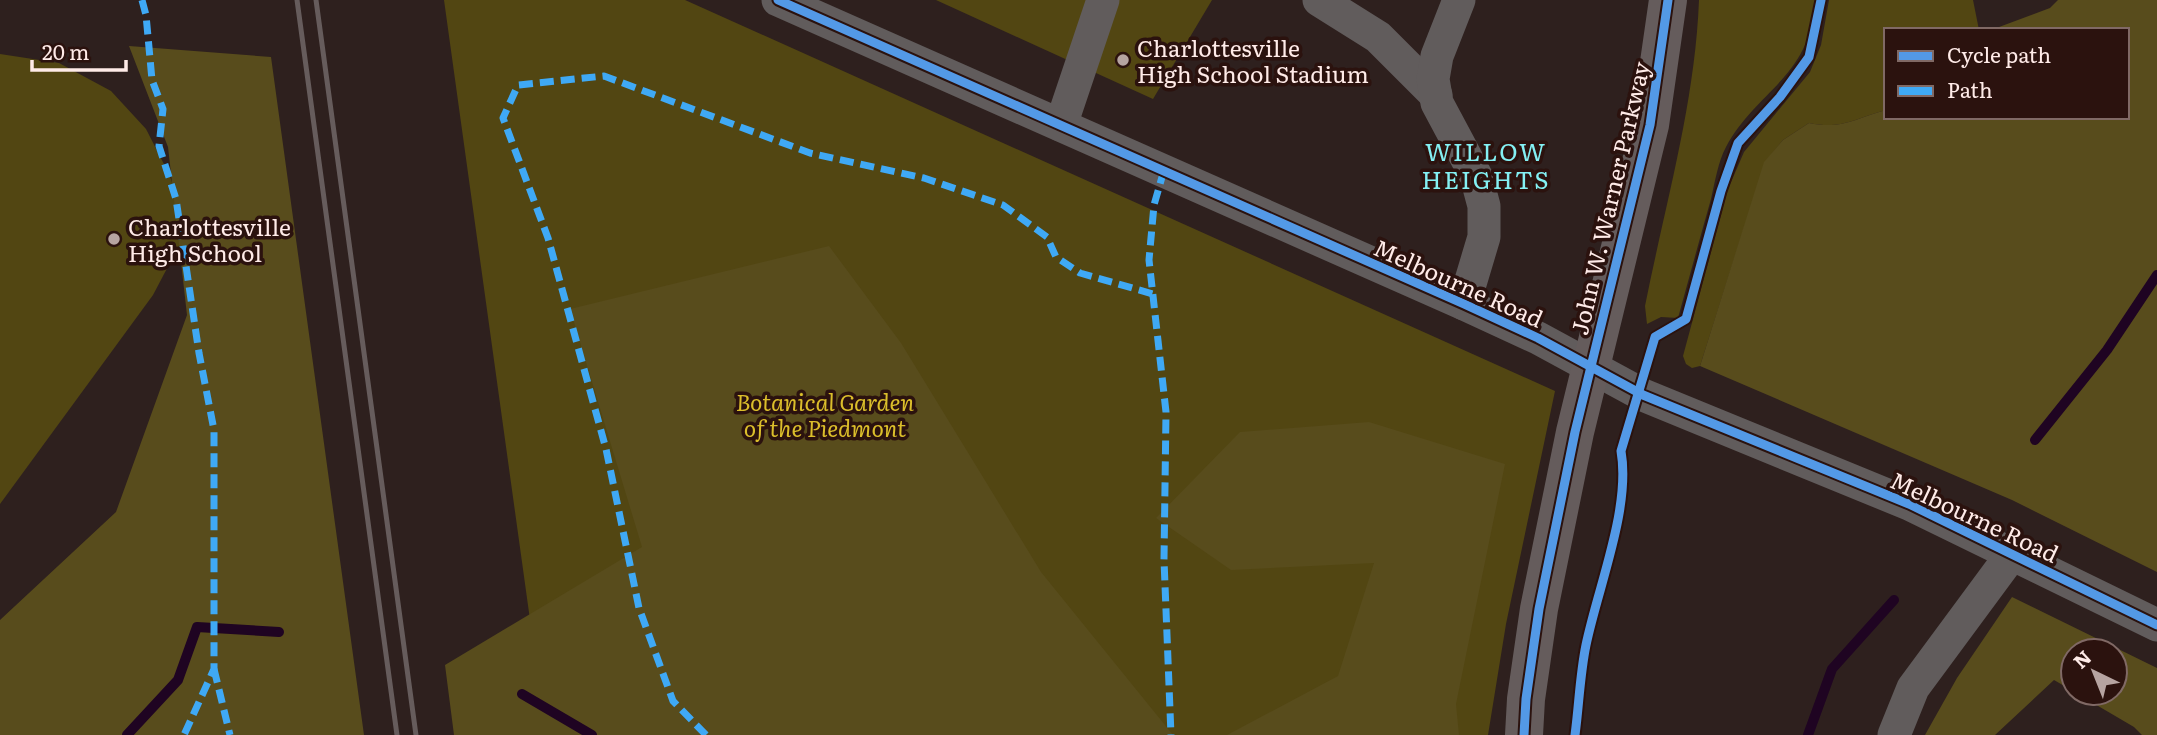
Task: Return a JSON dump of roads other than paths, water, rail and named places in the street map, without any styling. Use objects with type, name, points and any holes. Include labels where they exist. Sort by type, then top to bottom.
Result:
[{"type":"main road","name":"John W. Warner Parkway","points":[[1524,735],[1526,699],[1539,609],[1591,366],[1650,125],[1668,0]]},
{"type":"street","name":"Melbourne Road","points":[[778,0],[1464,304],[1538,338],[1643,395],[1909,504],[2157,625]]},
{"type":"street","points":[[1061,125],[1104,0]]},
{"type":"street","points":[[1319,0],[1378,37],[1436,95]]},
{"type":"street","points":[[1459,0],[1437,56],[1433,79],[1437,103],[1476,176],[1484,206],[1484,236],[1464,304]]},
{"type":"street","points":[[1894,735],[1913,688],[2012,554]]},
{"type":"waterway","points":[[2035,440],[2107,350],[2157,275]]},
{"type":"waterway","points":[[1808,735],[1832,669],[1894,600]]},
{"type":"waterway","points":[[127,735],[178,680],[197,627],[279,632]]},
{"type":"waterway","points":[[522,694],[592,735]]},
{"type":"railway","points":[[297,0],[397,735]]},
{"type":"railway","points":[[316,0],[416,735]]},
{"type":"place","name":"Charlottesville High School Stadium","points":[[1123,60]]},
{"type":"place","name":"Charlottesville High School","points":[[114,239]]},
{"type":"district","name":"WILLOW HEIGHTS","points":[[1486,164]]},
{"type":"park label","name":"Botanical Garden of the Piedmont","points":[[825,414]]}]
